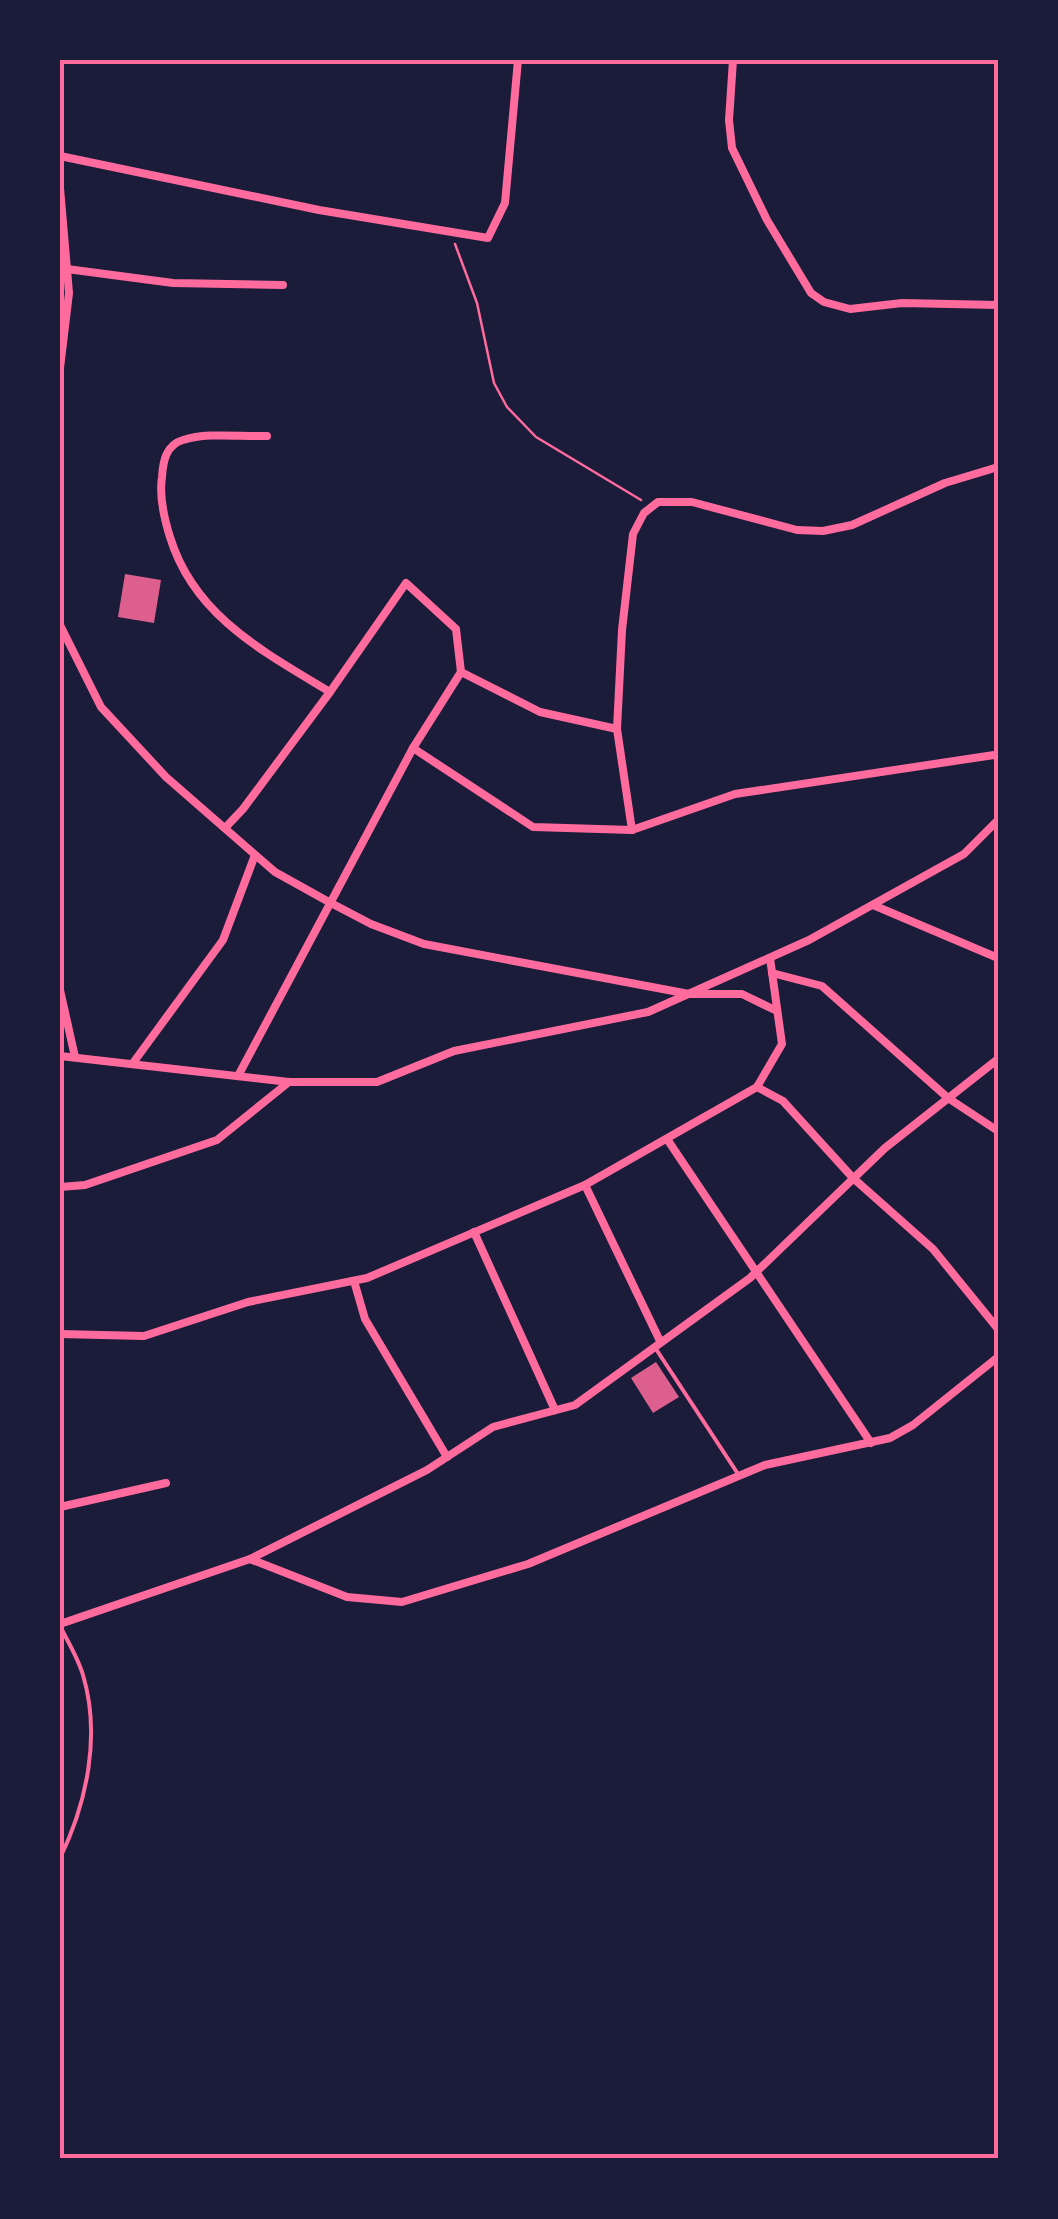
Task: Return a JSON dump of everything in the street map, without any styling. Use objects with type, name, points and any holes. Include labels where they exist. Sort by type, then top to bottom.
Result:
[{"type":"street","points":[[60,156],[301,207],[488,238],[505,203],[518,60]]},
{"type":"street","points":[[733,60],[729,120],[732,148],[766,220],[811,293],[824,302],[850,310],[902,304],[998,305]]},
{"type":"street","points":[[60,188],[69,292],[60,368]]},
{"type":"street","points":[[67,269],[173,283],[283,285]]},
{"type":"street","points":[[267,436],[185,439],[173,445],[164,457],[161,482],[166,526],[182,568],[217,616],[264,653],[330,692]]},
{"type":"street","points":[[632,830],[617,729],[622,630],[633,534],[650,507],[658,502],[692,502],[784,527],[824,531],[852,525],[945,483],[998,467]]},
{"type":"street","points":[[224,828],[243,809],[330,692],[406,583],[456,628],[462,672],[413,748],[238,1076]]},
{"type":"street","points":[[60,625],[101,707],[166,777],[274,872],[329,902],[370,924],[424,944],[689,994],[742,994],[778,1011]]},
{"type":"street","points":[[462,672],[540,712],[617,729]]},
{"type":"street","points":[[413,748],[532,826],[632,830],[736,794],[932,762],[994,754],[998,757]]},
{"type":"street","points":[[60,1056],[290,1082],[377,1082],[454,1051],[648,1012],[770,958],[964,854],[998,820]]},
{"type":"street","points":[[133,1064],[222,940],[254,855]]},
{"type":"street","points":[[872,904],[998,958]]},
{"type":"street","points":[[60,1334],[144,1336],[248,1302],[367,1278],[585,1185],[758,1087],[782,1044],[770,958]]},
{"type":"street","points":[[772,973],[822,986],[948,1098],[998,1131]]},
{"type":"street","points":[[60,990],[75,1057]]},
{"type":"street","points":[[60,1625],[250,1559],[447,1457],[493,1427],[575,1405],[757,1271],[884,1148],[998,1058]]},
{"type":"street","points":[[60,1187],[84,1185],[217,1140],[290,1082]]},
{"type":"street","points":[[758,1087],[783,1102],[853,1178],[933,1249],[998,1329]]},
{"type":"street","points":[[667,1139],[871,1443]]},
{"type":"street","points":[[585,1185],[656,1343]]},
{"type":"street","points":[[474,1232],[555,1410]]},
{"type":"street","points":[[354,1280],[365,1319],[447,1457]]},
{"type":"street","points":[[250,1559],[347,1597],[402,1602],[528,1564],[765,1464],[890,1438],[913,1425],[998,1357]]},
{"type":"street","points":[[60,1507],[166,1483]]},
{"type":"lane","points":[[656,1343],[738,1474]]},
{"type":"lane","points":[[60,1625],[82,1672],[91,1730],[80,1806],[60,1858]]},
{"type":"path","points":[[448,232],[471,283],[490,370],[507,407],[536,436],[650,507]]},
{"type":"building","points":[[125,574],[161,580],[154,623],[118,617]]},
{"type":"building","points":[[656,1362],[679,1397],[653,1413],[631,1378]]}]
